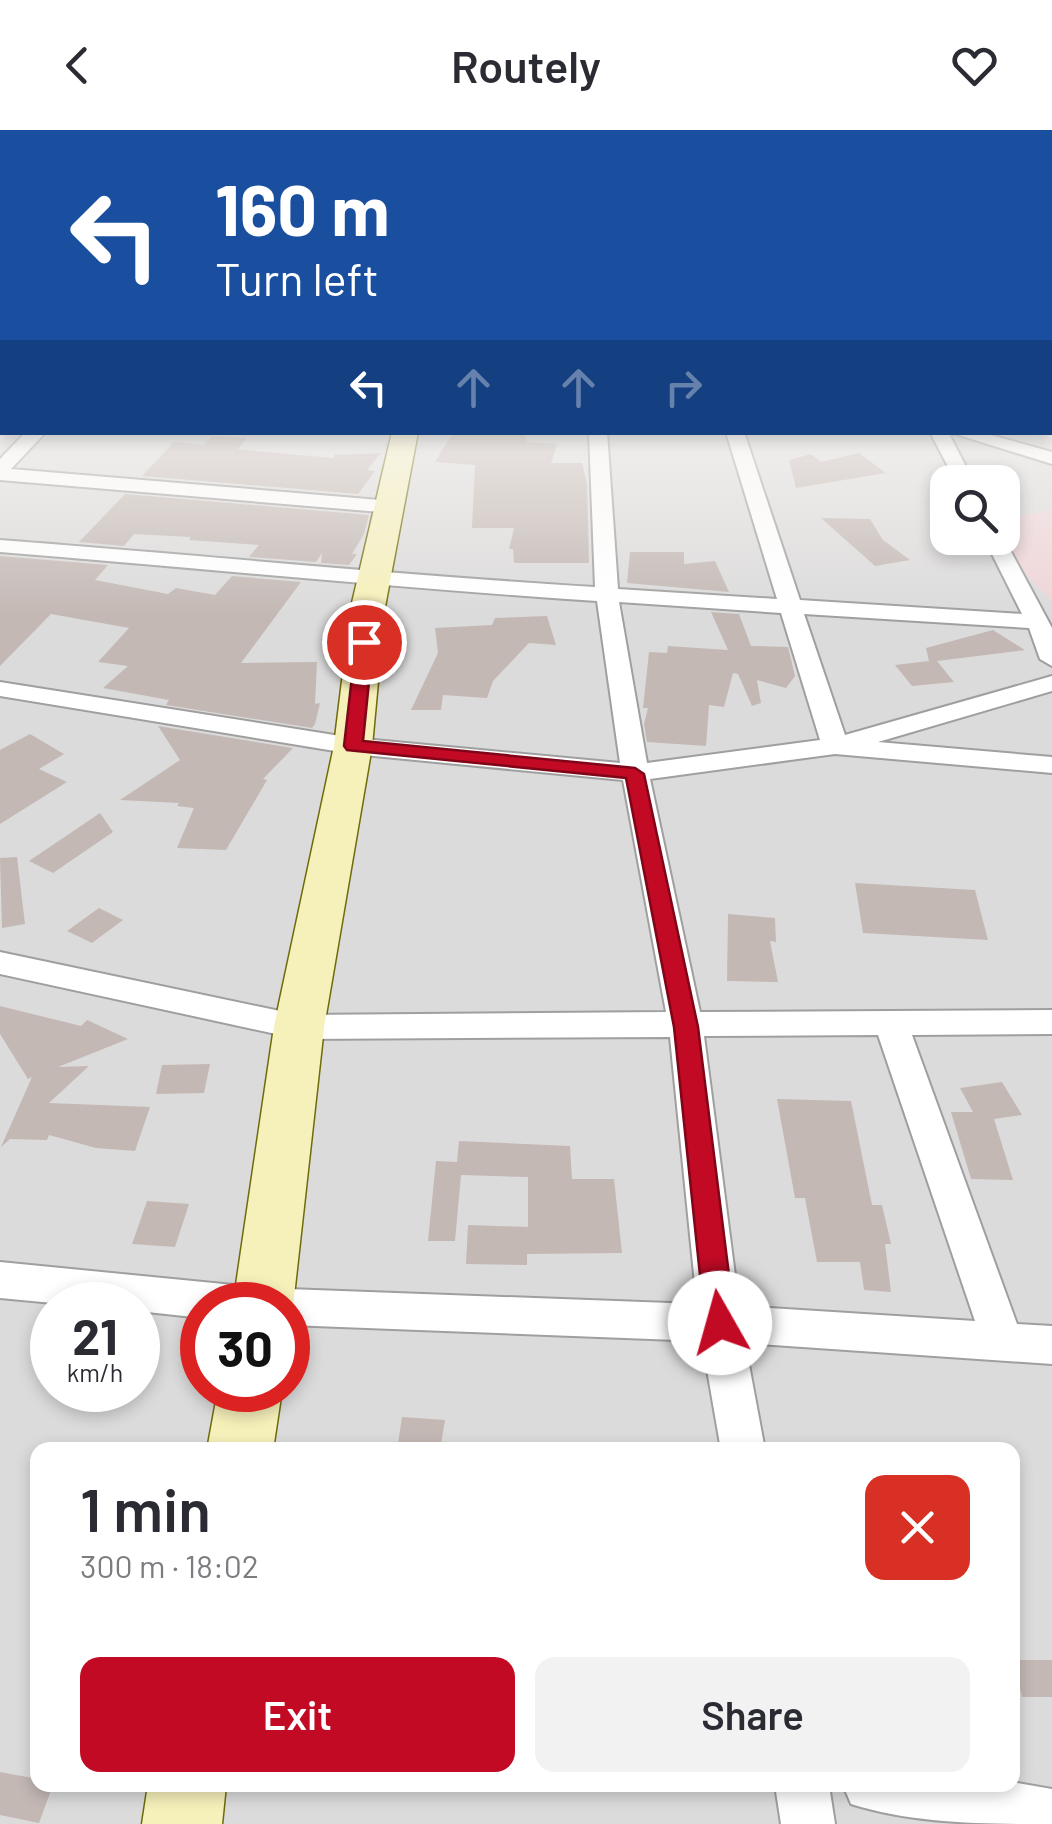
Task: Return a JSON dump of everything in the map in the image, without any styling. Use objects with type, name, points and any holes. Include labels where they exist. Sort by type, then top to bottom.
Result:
[{"type":"street","points":[[266,1282],[298,1027],[354,746],[373,580],[400,458]]},
{"type":"street","points":[[599,458],[607,595],[635,774],[686,1027],[720,1323],[741,1442]]},
{"type":"street","points":[[743,458],[834,746]]},
{"type":"street","points":[[0,472],[392,507]]},
{"type":"street","points":[[0,546],[254,566],[373,580],[1038,622]]},
{"type":"street","points":[[1003,555],[1038,622],[1052,659]]},
{"type":"street","points":[[0,689],[354,746],[635,774],[834,746],[1052,683]]},
{"type":"street","points":[[834,746],[1052,765]]},
{"type":"street","points":[[0,963],[298,1027],[1052,1022]]},
{"type":"street","points":[[890,1022],[1004,1342]]},
{"type":"street","points":[[1,1282],[180,1298]]},
{"type":"street","points":[[310,1308],[720,1323],[1052,1345]]},
{"type":"street","points":[[241,1442],[246,1412]]},
{"type":"street","points":[[182,1824],[186,1792]]},
{"type":"street","points":[[803,1792],[808,1824]]},
{"type":"street","points":[[911,1792],[1052,1816]]},
{"type":"shaded area","points":[[0,458],[1052,458],[1052,1824],[0,1824]]},
{"type":"shaded area","points":[[1052,510],[1052,601],[1006,555],[1020,555],[1020,516]]},
{"type":"building","points":[[159,458],[377,458],[367,470],[375,471],[358,494],[142,476]]},
{"type":"building","points":[[437,458],[553,458],[551,463],[582,463],[587,484],[589,563],[514,563],[513,549],[509,549],[514,528],[472,528],[475,465],[435,462]]},
{"type":"building","points":[[816,458],[821,462],[866,458],[886,473],[796,488],[789,460]]},
{"type":"building","points":[[125,494],[369,515],[364,534],[352,554],[357,554],[349,565],[321,563],[322,553],[316,562],[249,557],[259,545],[189,540],[191,537],[134,534],[124,546],[79,542]]},
{"type":"building","points":[[821,518],[870,519],[883,540],[910,560],[875,566]]},
{"type":"building","points":[[630,552],[684,552],[684,564],[715,561],[729,592],[627,583]]},
{"type":"building","points":[[0,556],[108,565],[95,580],[168,594],[176,588],[215,595],[232,576],[301,582],[241,663],[317,662],[315,704],[320,703],[315,724],[312,728],[166,705],[169,700],[103,688],[128,666],[98,662],[129,628],[51,614],[0,666]]},
{"type":"building","points":[[711,612],[739,614],[751,646],[788,647],[795,676],[786,688],[757,680],[761,703],[752,706],[738,674],[733,673],[724,707],[709,705],[706,746],[647,742],[644,724],[648,708],[643,708],[649,652],[667,653],[668,646],[728,650]]},
{"type":"building","points":[[547,616],[556,645],[529,643],[493,681],[487,698],[443,695],[441,710],[411,710],[438,653],[435,628],[492,625],[495,618]]},
{"type":"building","points":[[993,630],[1025,650],[937,661],[954,682],[912,686],[895,665],[929,661],[926,648]]},
{"type":"building","points":[[158,726],[293,748],[263,779],[267,780],[226,850],[177,848],[194,808],[177,806],[179,803],[120,800],[180,760]]},
{"type":"building","points":[[30,734],[64,754],[39,769],[67,782],[0,824],[0,750]]},
{"type":"building","points":[[100,813],[113,832],[53,873],[29,861]]},
{"type":"building","points":[[17,857],[25,924],[2,928],[0,858]]},
{"type":"building","points":[[855,883],[975,890],[988,940],[863,933]]},
{"type":"building","points":[[99,908],[123,920],[92,943],[67,931]]},
{"type":"building","points":[[728,914],[775,918],[776,942],[770,941],[778,982],[727,981]]},
{"type":"building","points":[[0,1006],[81,1026],[87,1020],[128,1039],[58,1067],[89,1066],[49,1103],[150,1107],[135,1151],[96,1148],[49,1135],[47,1140],[10,1139],[1,1147],[32,1077],[28,1079],[0,1034]]},
{"type":"building","points":[[210,1064],[204,1093],[156,1094],[162,1065]]},
{"type":"building","points":[[1002,1082],[1022,1115],[994,1119],[1013,1180],[971,1179],[951,1112],[973,1112],[960,1088]]},
{"type":"building","points":[[777,1099],[851,1101],[872,1205],[882,1205],[891,1244],[885,1244],[891,1292],[864,1290],[860,1262],[817,1262],[805,1198],[795,1198]]},
{"type":"building","points":[[459,1141],[570,1146],[572,1179],[614,1179],[622,1253],[527,1254],[527,1265],[466,1264],[468,1225],[528,1227],[528,1177],[461,1175],[455,1241],[428,1241],[436,1161],[457,1162]]},
{"type":"building","points":[[147,1201],[189,1204],[175,1247],[132,1244]]},
{"type":"building","points":[[402,1417],[445,1420],[441,1442],[398,1442]]},
{"type":"building","points":[[1020,1660],[1052,1660],[1052,1697],[1022,1697]]},
{"type":"building","points":[[0,1772],[30,1778],[30,1792],[50,1792],[39,1823],[0,1815]]},
{"type":"route","points":[[364,642],[354,746],[635,774],[686,1027],[720,1323]]}]
